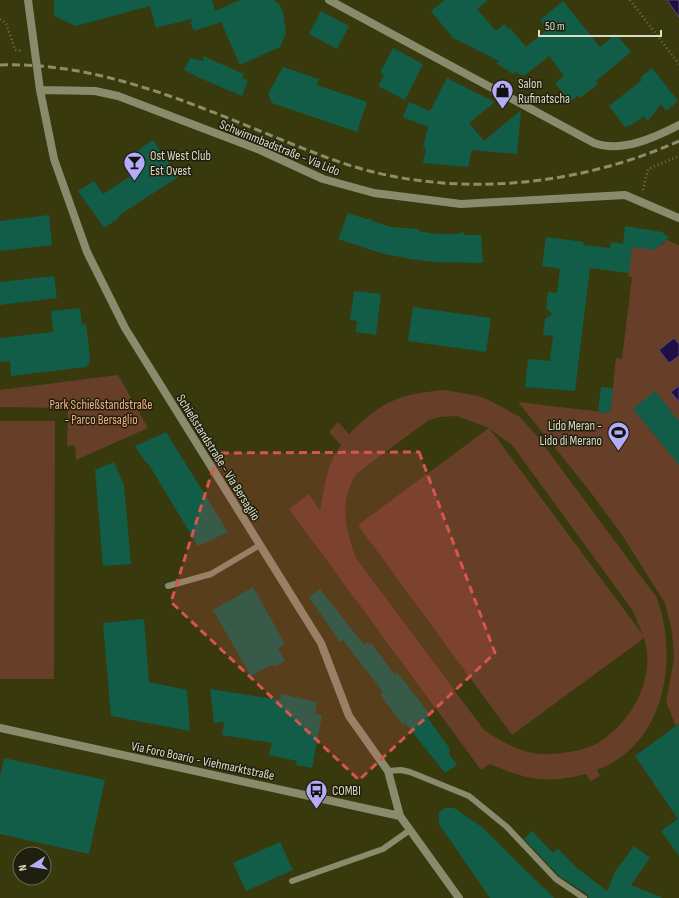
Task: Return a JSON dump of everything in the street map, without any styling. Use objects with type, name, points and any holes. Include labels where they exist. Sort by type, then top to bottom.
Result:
[{"type":"street","name":"Schießstandstraße - Via Bersaglio","points":[[28,0],[40,90],[54,159],[87,252],[125,328],[321,643],[349,716],[388,771],[400,816],[459,898]]},
{"type":"street","points":[[329,0],[594,143],[611,147],[645,140],[679,125]]},
{"type":"street","name":"Schwimmbadstraße - Via Lido","points":[[40,90],[95,91],[118,96],[260,150],[323,179],[374,193],[461,204],[625,195],[679,218]]},
{"type":"street","name":"Via Foro Boario - Viehmarktstraße","points":[[0,728],[400,816]]},
{"type":"lane","points":[[168,586],[211,574],[260,545]]},
{"type":"lane","points":[[388,771],[401,770],[410,772],[469,796],[507,827],[556,879],[584,898]]},
{"type":"lane","points":[[292,881],[383,849],[410,830]]},
{"type":"path","points":[[630,0],[679,64]]},
{"type":"path","points":[[0,19],[6,23],[15,50],[36,52]]},
{"type":"path","points":[[640,201],[648,169],[679,156]]},
{"type":"highlighted area","points":[[419,452],[495,653],[359,780],[171,602],[218,453]]},
{"type":"green space","name":"Lido Meran - Lido di Merano","points":[[665,239],[679,245],[679,724],[676,726],[666,702],[674,659],[672,632],[665,603],[624,538],[589,490],[518,402],[610,413],[616,358],[622,359],[632,277],[628,276],[631,247],[654,250],[665,242]]},
{"type":"green space","name":"Park Schießstandstraße - Parco Bersaglio","points":[[118,375],[148,428],[76,460],[75,445],[67,446],[68,408],[0,407],[0,390]]},
{"type":"green space","points":[[445,390],[478,396],[491,401],[520,417],[537,436],[657,598],[664,622],[666,647],[666,673],[661,698],[652,721],[638,741],[620,758],[597,770],[600,776],[591,781],[586,774],[560,779],[537,779],[515,774],[490,764],[481,770],[289,509],[309,494],[320,511],[329,468],[341,445],[329,432],[338,422],[349,434],[371,414],[392,401],[415,394]],"holes":[[[457,416],[489,428],[358,525],[512,735],[644,638],[647,652],[647,667],[639,696],[632,709],[613,732],[592,746],[561,753],[536,754],[514,747],[484,730],[356,558],[349,536],[345,514],[348,493],[358,472],[429,420],[440,417]],[[490,429],[512,445],[633,611],[643,635]]]},
{"type":"green space","points":[[0,421],[55,421],[54,679],[0,679]]},
{"type":"shaded area","points":[[667,0],[679,0],[679,17]]},
{"type":"shaded area","points":[[674,338],[679,344],[679,356],[669,363],[659,350]]},
{"type":"shaded area","points":[[679,386],[679,402],[671,392]]},
{"type":"building","points":[[54,0],[212,0],[215,11],[240,0],[273,0],[279,4],[283,11],[286,33],[280,47],[240,65],[221,22],[194,31],[190,22],[192,21],[191,19],[156,28],[150,6],[76,26],[54,16]]},
{"type":"building","points":[[445,0],[488,0],[477,9],[496,31],[504,24],[508,29],[510,28],[526,47],[548,29],[540,20],[563,1],[600,47],[616,34],[631,52],[596,81],[598,84],[580,98],[578,95],[570,102],[555,83],[564,76],[549,56],[524,76],[515,72],[513,74],[496,63],[499,61],[453,38],[431,11]]},
{"type":"building","points":[[321,11],[349,26],[337,49],[309,34]]},
{"type":"building","points":[[393,48],[423,64],[405,100],[378,86],[384,75],[380,73]]},
{"type":"building","points":[[203,56],[244,74],[242,78],[248,80],[242,96],[184,70],[190,58],[204,61]]},
{"type":"building","points":[[283,67],[319,79],[317,85],[367,102],[357,132],[272,103],[268,94]]},
{"type":"building","points":[[652,68],[678,101],[666,111],[661,104],[648,121],[644,116],[633,124],[625,127],[609,106],[642,80],[640,78]]},
{"type":"building","points":[[447,78],[495,102],[469,123],[484,141],[521,110],[517,154],[472,150],[468,167],[423,163],[426,148],[423,147],[428,127],[403,117],[409,102],[430,111]]},
{"type":"building","points":[[153,140],[178,177],[118,216],[119,218],[104,228],[78,191],[94,181],[103,194],[140,170],[130,156]]},
{"type":"building","points":[[348,213],[366,219],[372,219],[372,221],[391,227],[418,229],[418,231],[437,234],[457,234],[463,232],[464,235],[481,235],[483,263],[434,262],[411,259],[384,254],[338,239]]},
{"type":"building","points":[[49,215],[52,245],[0,251],[0,221]]},
{"type":"building","points":[[625,226],[662,232],[669,238],[654,250],[632,247],[629,273],[590,268],[575,391],[525,387],[528,359],[550,361],[553,336],[543,335],[545,319],[552,314],[546,308],[548,292],[557,293],[560,269],[542,266],[546,237],[584,242],[583,245],[610,248],[611,242],[623,244]]},
{"type":"building","points":[[54,276],[57,298],[0,305],[0,282]]},
{"type":"building","points":[[354,291],[381,294],[376,335],[356,332],[357,321],[350,320]]},
{"type":"building","points":[[413,307],[491,318],[486,352],[408,341]]},
{"type":"building","points":[[80,308],[82,325],[86,324],[89,348],[90,362],[86,367],[11,376],[10,361],[0,362],[0,338],[53,332],[51,311]]},
{"type":"building","points":[[601,387],[613,388],[610,413],[598,412]]},
{"type":"building","points":[[655,391],[679,421],[679,465],[633,409]]},
{"type":"building","points":[[166,432],[228,532],[198,546],[148,463],[147,464],[135,446]]},
{"type":"building","points":[[114,462],[124,485],[131,564],[103,566],[95,470]]},
{"type":"building","points":[[253,587],[285,644],[278,648],[285,661],[276,666],[271,665],[251,676],[213,610]]},
{"type":"building","points":[[320,589],[364,645],[367,642],[369,645],[371,643],[395,675],[398,673],[430,715],[427,717],[450,749],[449,754],[457,765],[445,773],[406,724],[403,725],[380,694],[383,692],[343,640],[340,642],[309,597]]},
{"type":"building","points":[[144,619],[149,682],[187,690],[190,731],[111,716],[103,623]]},
{"type":"building","points":[[210,689],[280,700],[281,694],[317,702],[315,714],[322,715],[312,768],[296,765],[297,761],[269,755],[272,743],[222,735],[224,722],[214,723]]},
{"type":"building","points":[[679,724],[679,856],[661,831],[678,819],[635,756]]},
{"type":"building","points":[[4,758],[105,780],[89,854],[0,834],[0,777]]},
{"type":"building","points":[[445,808],[454,808],[482,827],[554,898],[490,898],[439,824],[439,813]]},
{"type":"building","points":[[532,831],[553,853],[558,849],[577,868],[607,891],[615,872],[634,846],[650,858],[631,885],[663,898],[589,898],[587,894],[559,876],[524,839]]},
{"type":"building","points":[[280,842],[293,870],[246,891],[233,863]]},
{"type":"railway","points":[[0,65],[43,66],[86,73],[128,83],[210,111],[331,159],[373,172],[417,180],[462,184],[506,183],[551,179],[595,170],[638,157],[679,141]]},
{"type":"place","name":"Salon Rufinatscha","points":[[502,110]]},
{"type":"place","name":"Ost West Club Est Ovest","points":[[134,182]]},
{"type":"place","name":"Lido Meran - Lido di Merano","points":[[618,452]]},
{"type":"place","name":"COMBI","points":[[317,810]]}]
